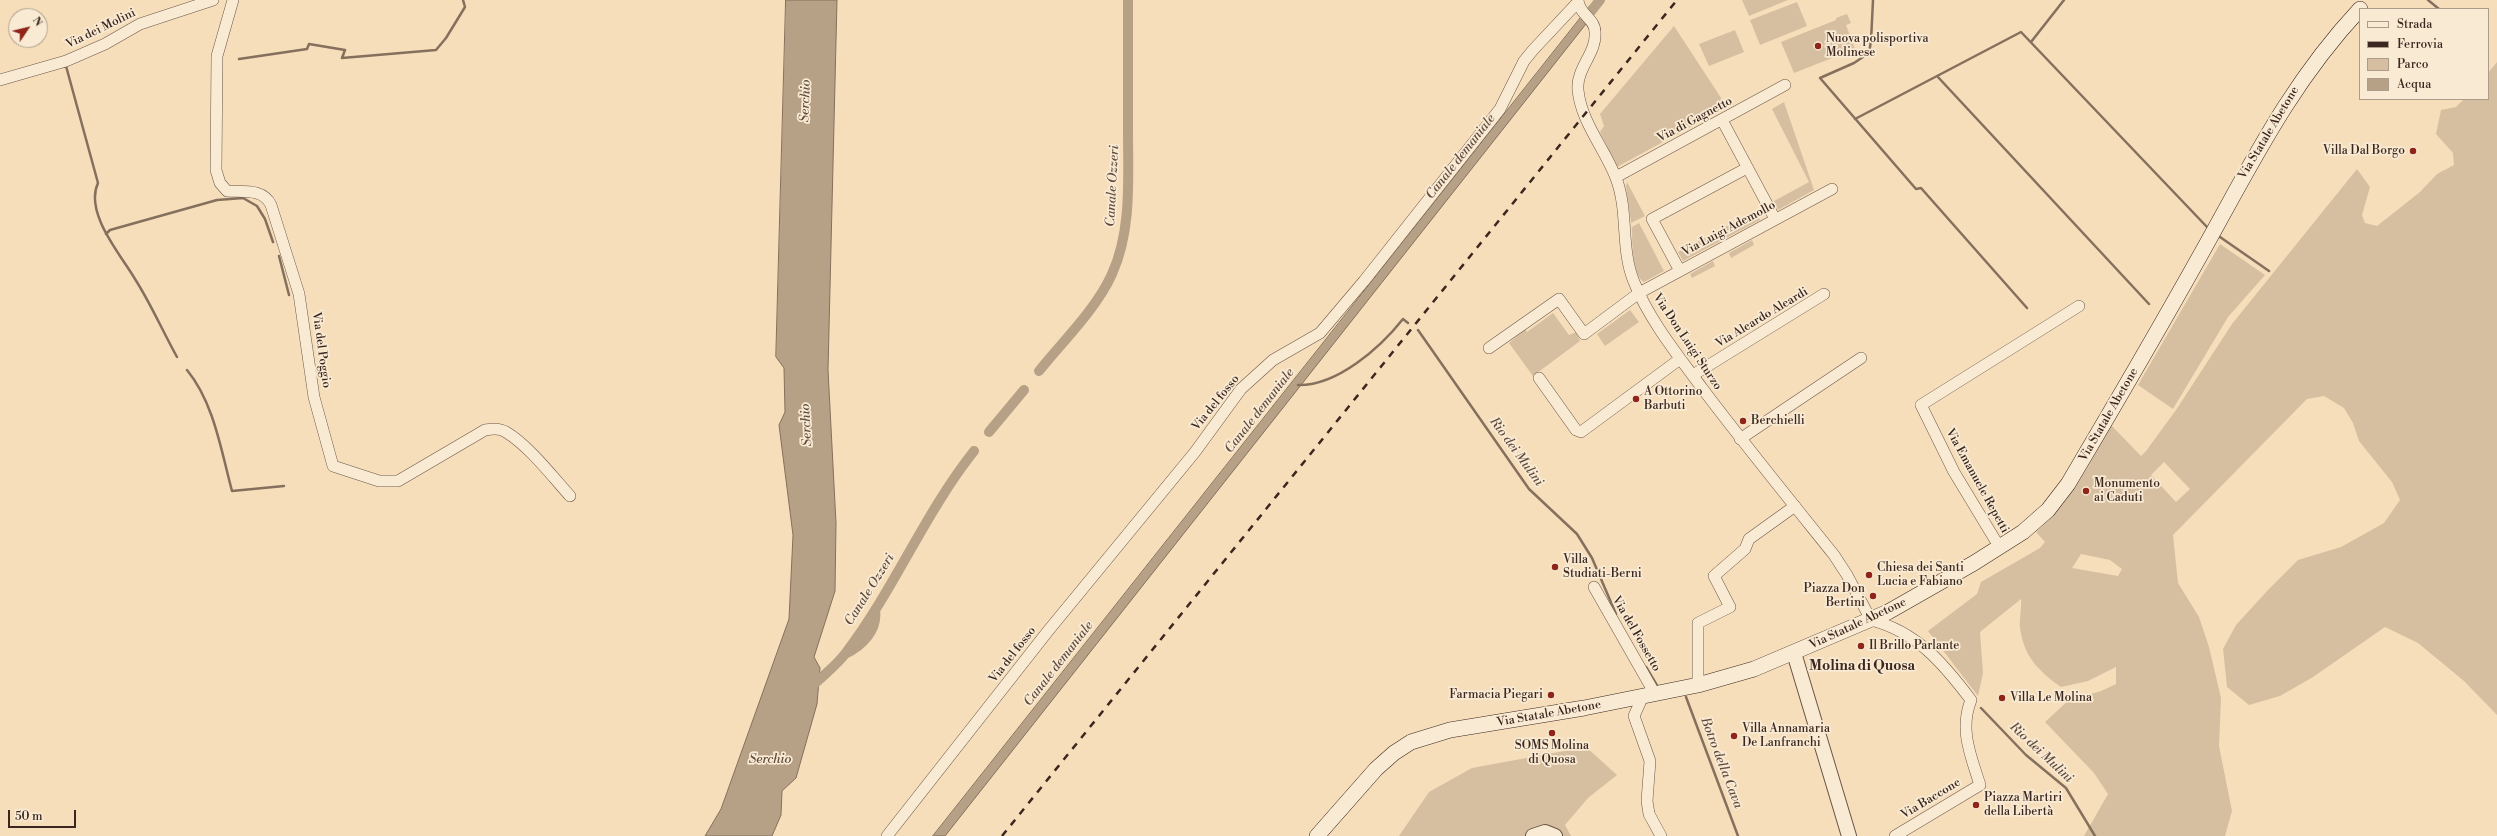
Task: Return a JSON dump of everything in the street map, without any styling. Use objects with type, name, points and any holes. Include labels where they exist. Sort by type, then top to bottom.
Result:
[{"type":"main road","name":"Via Statale Abetone","points":[[2361,8],[2368,0]]},
{"type":"main road","name":"Via Statale Abetone","points":[[1317,836],[1376,769],[1402,747],[1422,737],[1450,730],[1649,695],[1734,676],[1794,653],[1871,620],[2000,548],[2023,532],[2048,510],[2068,484],[2201,254],[2270,127],[2316,60],[2359,10]]},
{"type":"street","name":"Via dei Molini","points":[[0,80],[66,61],[105,44],[140,24],[213,0]]},
{"type":"street","name":"Via del Poggio","points":[[233,0],[217,56],[216,170],[220,183],[227,191],[262,193],[267,196],[271,204],[299,294],[314,397],[333,466],[379,481],[398,481],[485,430],[497,429],[506,432],[522,446],[570,496]]},
{"type":"street","name":"Via Don Luigi Sturzo","points":[[1579,5],[1594,24],[1596,39],[1580,70],[1578,89],[1584,114],[1616,177],[1624,207],[1626,251],[1638,293],[1648,312],[1680,359],[1740,439],[1842,565],[1871,620]]},
{"type":"street","name":"Via del fosso","points":[[886,836],[1048,631],[1195,452],[1241,389],[1273,360],[1320,333],[1364,281],[1500,109],[1524,61],[1532,50],[1579,5]]},
{"type":"street","name":"Via di Gagnetto","points":[[1616,177],[1785,85]]},
{"type":"street","points":[[1722,120],[1775,219]]},
{"type":"street","points":[[1680,270],[1652,219],[1748,168]]},
{"type":"street","name":"Via Luigi Ademollo","points":[[1489,348],[1559,299],[1584,334],[1638,293],[1832,189]]},
{"type":"street","name":"Via Aleardo Aleardi","points":[[1693,375],[1824,294]]},
{"type":"street","name":"Via Emanuele Repetti","points":[[2000,548],[1954,472],[1921,405],[2079,306]]},
{"type":"street","points":[[1740,439],[1861,358]]},
{"type":"street","points":[[1540,378],[1580,432],[1597,422],[1680,359]]},
{"type":"street","points":[[1698,685],[1698,623],[1730,607],[1714,576],[1745,549],[1749,539],[1794,506]]},
{"type":"street","name":"Via del Fossetto","points":[[1594,587],[1649,695]]},
{"type":"street","name":"Via Baccone","points":[[1871,620],[1890,625],[1912,637],[1930,650],[1971,700],[1965,719],[1966,739],[1980,785],[1894,836]]},
{"type":"street","points":[[1794,653],[1849,836]]},
{"type":"street","points":[[1649,695],[1634,716],[1650,761],[1647,801],[1649,814],[1662,836]]},
{"type":"street","points":[[1533,836],[1545,832],[1555,836]]},
{"type":"green space","points":[[1742,0],[1788,0],[1749,16]]},
{"type":"green space","points":[[1797,2],[1807,26],[1760,45],[1750,20]]},
{"type":"green space","name":"Nuova polisportiva Molinese","points":[[1847,14],[1851,23],[1846,25],[1855,49],[1794,73],[1781,42],[1836,20],[1836,18]]},
{"type":"green space","points":[[1674,26],[1727,107],[1617,167],[1600,132],[1604,126],[1600,114]]},
{"type":"green space","points":[[1735,30],[1744,52],[1709,66],[1699,44]]},
{"type":"green space","points":[[2497,62],[2497,715],[2464,681],[2418,643],[2385,627],[2313,677],[2280,696],[2249,705],[2227,687],[2223,649],[2236,625],[2268,590],[2298,560],[2341,547],[2384,523],[2400,500],[2392,482],[2359,441],[2353,423],[2344,408],[2324,396],[2307,399],[2173,535],[2178,583],[2199,617],[2209,647],[2221,698],[2219,746],[2232,811],[2225,836],[2084,836],[2108,794],[2094,773],[2045,722],[2069,700],[2101,691],[2116,684],[2116,667],[2088,681],[2061,687],[2035,664],[2026,650],[2020,629],[2021,599],[1980,632],[1983,673],[1978,696],[1928,631],[1977,594],[1981,582],[2040,548],[2045,542],[2036,532],[2059,509],[2069,496],[2087,468],[2111,425],[2141,456],[2146,451],[2176,410],[2232,324],[2357,169],[2370,187],[2362,215],[2365,223],[2377,226],[2420,192],[2437,174],[2454,165],[2453,153],[2436,134],[2441,110],[2456,107],[2463,100],[2489,100],[2489,72]],"holes":[[[2164,462],[2190,489],[2176,502],[2151,475]],[[2081,554],[2110,560],[2122,569],[2118,576],[2072,568]]]},
{"type":"green space","points":[[1784,102],[1814,190],[1778,210],[1774,201],[1809,182],[1772,109]]},
{"type":"green space","points":[[1627,182],[1645,216],[1631,223],[1626,186]]},
{"type":"green space","points":[[1756,211],[1760,220],[1683,261],[1678,252]]},
{"type":"green space","points":[[1639,223],[1664,271],[1644,282],[1637,273],[1633,248],[1632,227]]},
{"type":"green space","points":[[1752,240],[1754,245],[1731,258],[1729,253]]},
{"type":"green space","points":[[2220,244],[2265,275],[2228,317],[2173,409],[2138,385]]},
{"type":"green space","points":[[1713,261],[1715,266],[1692,278],[1690,274]]},
{"type":"green space","points":[[1630,310],[1639,322],[1605,346],[1597,334]]},
{"type":"green space","points":[[1553,313],[1569,335],[1576,332],[1580,341],[1533,376],[1509,343],[1525,329],[1527,332]]},
{"type":"green space","points":[[1586,747],[1617,775],[1588,798],[1565,825],[1571,836],[1399,836],[1429,792],[1472,768]]},
{"type":"water","name":"Serchio","points":[[786,0],[837,0],[828,370],[836,523],[835,591],[814,657],[820,668],[817,704],[796,778],[782,791],[781,815],[772,836],[705,836],[721,809],[789,619],[793,535],[779,425],[785,412],[784,368],[776,357]]},
{"type":"water","points":[[1590,6],[1597,10],[945,836],[933,836]]},
{"type":"waterway","points":[[239,59],[307,49],[309,44],[345,50],[342,58],[436,50],[446,38],[465,7],[463,0]]},
{"type":"waterway","name":"Canale Ozzeri","points":[[1039,371],[1089,312],[1106,287],[1112,274],[1123,240],[1128,204],[1128,0]]},
{"type":"waterway","name":"Canale demaniale","points":[[1585,19],[1600,0]]},
{"type":"waterway","points":[[1873,0],[1869,53],[1854,63],[1820,78],[1916,189],[1921,188],[2027,308]]},
{"type":"waterway","points":[[2031,42],[2064,0]]},
{"type":"waterway","points":[[2428,0],[2438,8]]},
{"type":"waterway","points":[[1855,119],[2021,32],[2207,227]]},
{"type":"waterway","points":[[64,67],[66,66],[98,183],[95,195],[96,207],[100,220],[113,246],[146,298],[177,357]]},
{"type":"waterway","points":[[1937,76],[2149,304]]},
{"type":"waterway","points":[[106,234],[110,230],[217,200],[243,198],[257,206],[265,219],[273,242]]},
{"type":"waterway","points":[[2220,237],[2269,271]]},
{"type":"waterway","points":[[279,256],[289,295]]},
{"type":"waterway","name":"Rio dei Mulini","points":[[1298,385],[1313,384],[1342,372],[1370,353],[1403,319],[1408,323]]},
{"type":"waterway","name":"Rio dei Mulini","points":[[1418,330],[1529,489],[1577,534],[1592,558],[1616,614]]},
{"type":"waterway","points":[[187,370],[204,397],[216,428],[232,491],[284,486]]},
{"type":"waterway","name":"Canale Ozzeri","points":[[989,432],[1024,390]]},
{"type":"waterway","name":"Canale Ozzeri","points":[[808,690],[841,659],[863,629],[940,500],[974,451]]},
{"type":"waterway","points":[[845,654],[857,647],[868,636],[874,624],[875,610]]},
{"type":"waterway","name":"Rio dei Mulini","points":[[1646,667],[1658,687]]},
{"type":"waterway","name":"Botro della Cava","points":[[1686,697],[1738,836]]},
{"type":"waterway","name":"Rio dei Mulini","points":[[1981,708],[2026,755],[2066,788],[2095,836]]},
{"type":"railway","points":[[1002,836],[1677,0]]},
{"type":"place","name":"Nuova polisportiva Molinese","points":[[1818,46]]},
{"type":"place","name":"Villa Dal Borgo","points":[[2413,151]]},
{"type":"place","name":"A Ottorino Barbuti","points":[[1636,399]]},
{"type":"place","name":"Berchielli","points":[[1743,421]]},
{"type":"place","name":"Monumento ai Caduti","points":[[2086,491]]},
{"type":"place","name":"Villa Studiati-Berni","points":[[1555,567]]},
{"type":"place","name":"Chiesa dei Santi Lucia e Fabiano","points":[[1869,575]]},
{"type":"place","name":"Piazza Don Bertini","points":[[1873,596]]},
{"type":"place","name":"Il Brillo Parlante","points":[[1861,646]]},
{"type":"place","name":"Farmacia Piegari","points":[[1551,695]]},
{"type":"place","name":"Villa Le Molina","points":[[2002,698]]},
{"type":"place","name":"SOMS Molina di Quosa","points":[[1552,733]]},
{"type":"place","name":"Villa Annamaria De Lanfranchi","points":[[1734,736]]},
{"type":"place","name":"Piazza Martiri della Libertà","points":[[1976,805]]},
{"type":"district","name":"Molina di Quosa","points":[[1862,667]]}]
